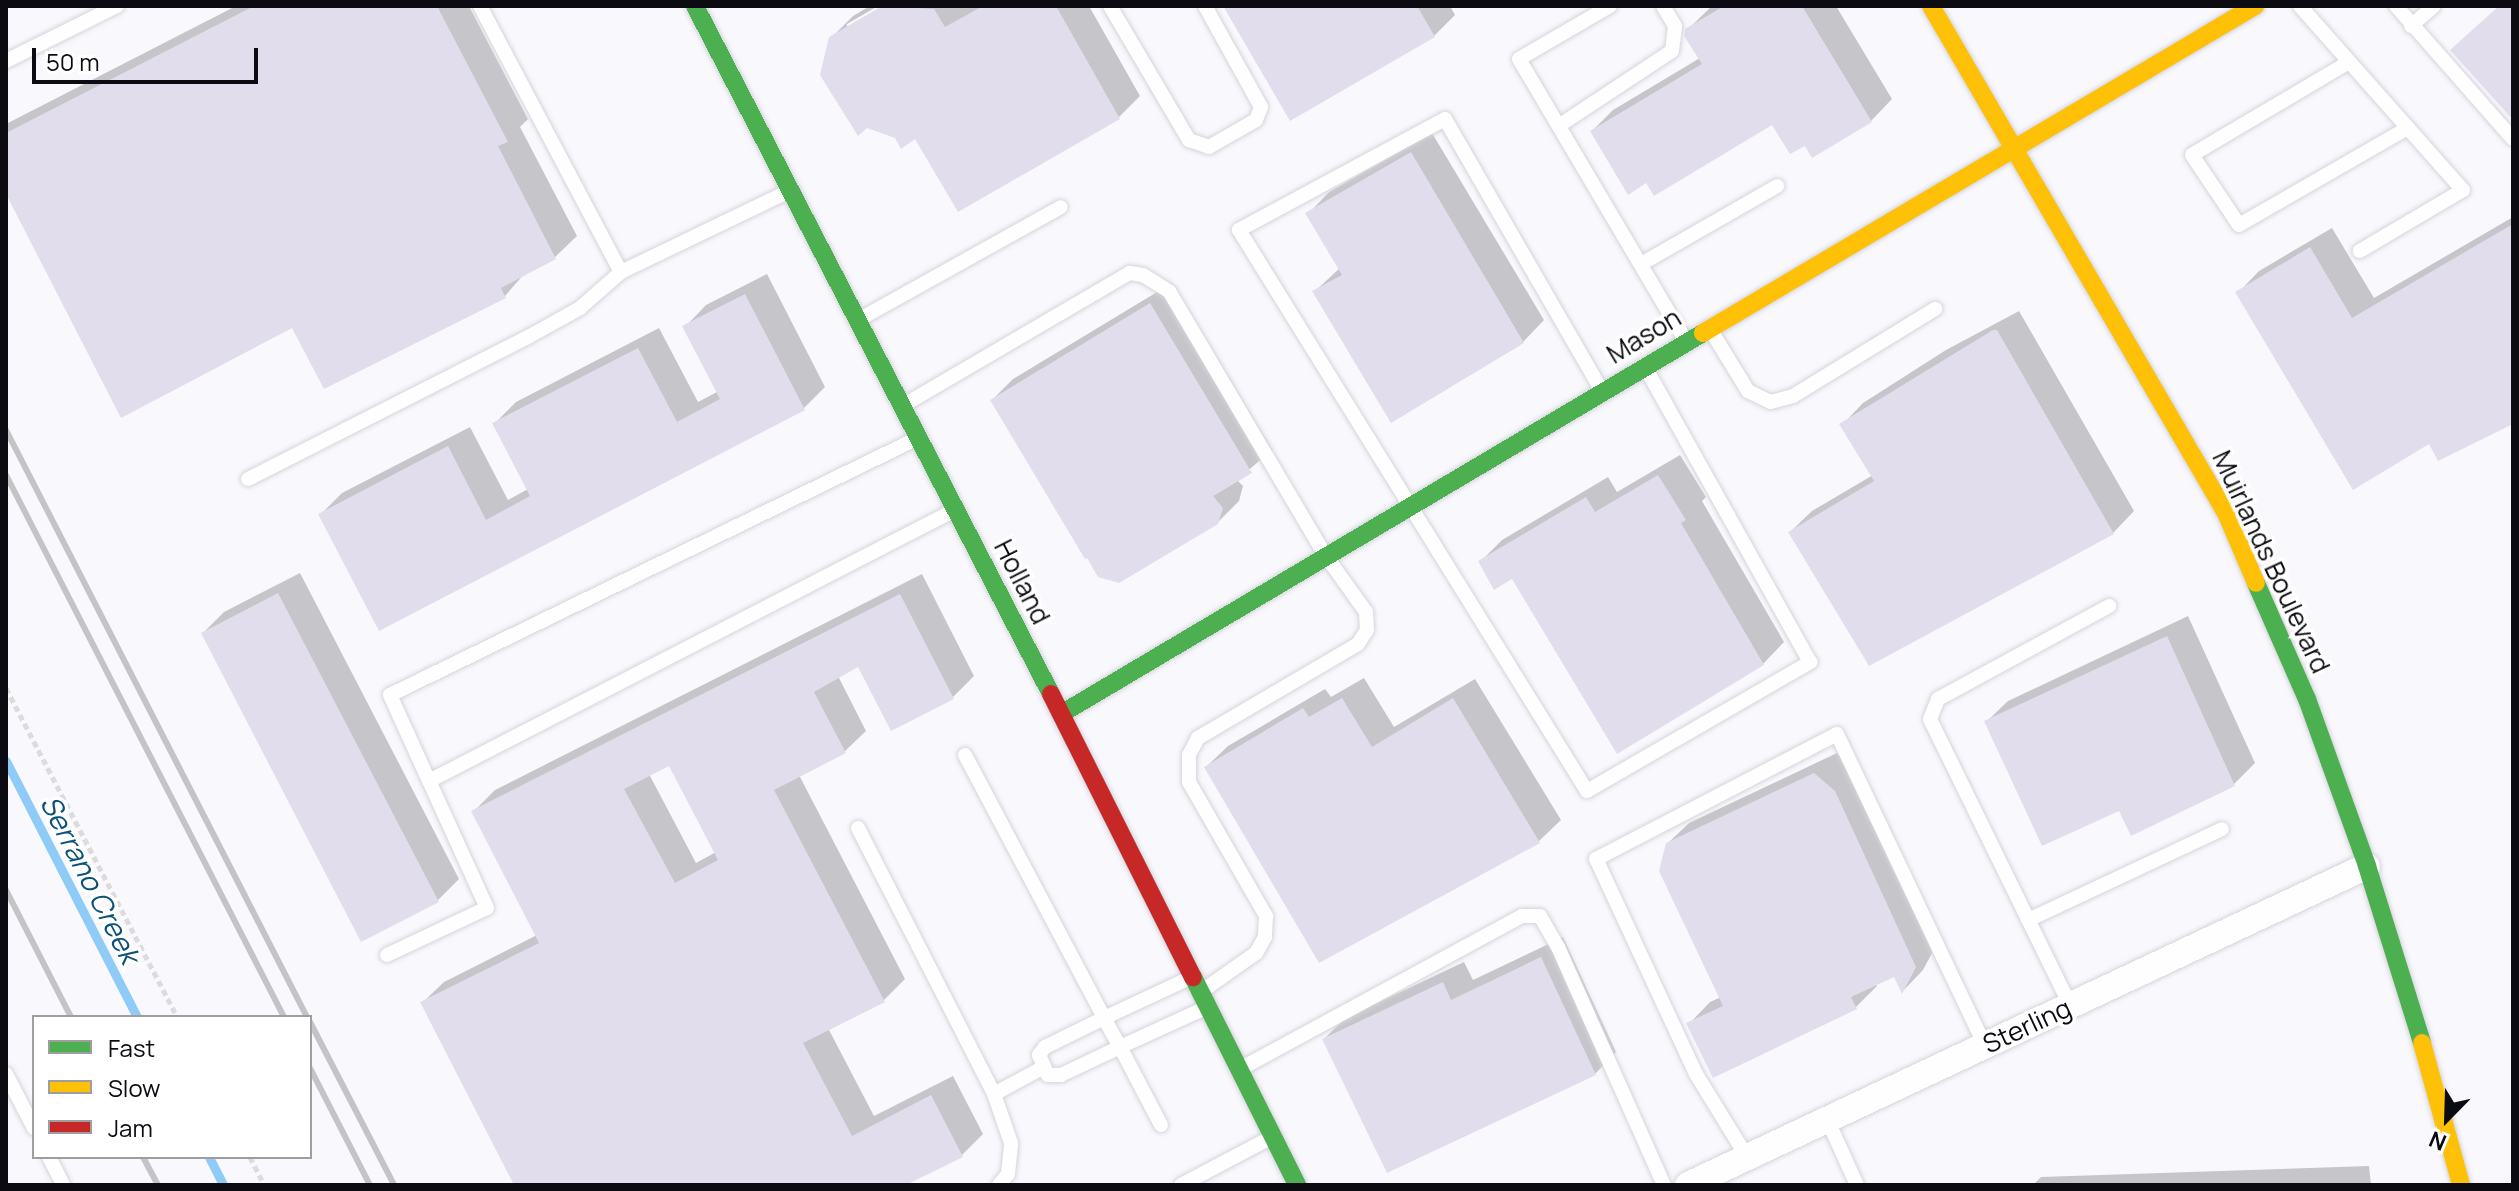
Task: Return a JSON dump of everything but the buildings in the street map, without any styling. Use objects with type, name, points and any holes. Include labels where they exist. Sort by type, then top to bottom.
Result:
[{"type":"street","name":"Muirlands Boulevard","points":[[1931,6],[2015,145],[2226,513],[2307,699],[2367,866],[2443,1110],[2461,1185]]},
{"type":"street","name":"Mason","points":[[1061,714],[2015,145],[2255,6]]},
{"type":"street","name":"Holland","points":[[705,14],[790,190],[1061,714],[1297,1185]]},
{"type":"street","name":"Sterling","points":[[1688,1185],[2367,866]]},
{"type":"lane","points":[[6,61],[117,6]]},
{"type":"lane","points":[[480,6],[621,272]]},
{"type":"lane","points":[[1110,6],[1189,140],[1209,147],[1256,120],[1261,107],[1205,6]]},
{"type":"lane","points":[[1610,6],[1519,59],[1686,341]]},
{"type":"lane","points":[[1560,125],[1672,51],[1675,26],[1663,6]]},
{"type":"lane","points":[[2300,6],[2463,190],[2360,251]]},
{"type":"lane","points":[[2396,6],[2513,139]]},
{"type":"lane","points":[[2411,26],[2434,6]]},
{"type":"lane","points":[[2349,62],[2192,155],[2239,225],[2408,128]]},
{"type":"lane","points":[[1602,391],[1445,119],[1239,230],[1587,791],[1810,662],[1645,366]]},
{"type":"lane","points":[[1641,264],[1777,186]]},
{"type":"lane","points":[[248,479],[528,337],[580,308],[621,272],[790,190]]},
{"type":"lane","points":[[857,320],[1061,207]]},
{"type":"lane","points":[[902,406],[1130,273],[1143,275],[1169,291],[1326,556],[1366,612],[1367,630],[1358,644],[1198,738],[1189,755],[1189,782],[1266,916],[1265,937],[1256,953],[1200,992],[1120,1047],[1061,1075],[1048,1075],[1042,1068],[1039,1055],[1045,1047],[1104,1018],[1200,992]]},
{"type":"lane","points":[[1709,328],[1748,391],[1771,402],[1793,396],[1935,309]]},
{"type":"lane","points":[[387,955],[487,908],[390,695],[918,438]]},
{"type":"lane","points":[[429,781],[955,509]]},
{"type":"lane","points":[[2070,1005],[1930,719],[1938,699],[2109,606]]},
{"type":"lane","points":[[1747,1157],[1696,1074],[1596,859],[1837,734],[1985,1046]]},
{"type":"lane","points":[[965,755],[1161,1125]]},
{"type":"lane","points":[[858,828],[994,1094],[1011,1143],[1008,1174],[999,1185]]},
{"type":"lane","points":[[2028,920],[2222,829]]},
{"type":"lane","points":[[1239,1070],[1522,916],[1540,916],[1558,947],[1664,1185]]},
{"type":"lane","points":[[994,1094],[1042,1068]]},
{"type":"lane","points":[[6,1074],[32,1124]]},
{"type":"lane","points":[[1827,1119],[1857,1185]]},
{"type":"lane","points":[[1181,1185],[1273,1137]]},
{"type":"lane","points":[[50,1159],[63,1185]]},
{"type":"path","points":[[6,688],[176,1015]]},
{"type":"path","points":[[251,1159],[264,1185]]},
{"type":"waterway","name":"Serrano Creek","points":[[6,761],[136,1015]]},
{"type":"waterway","name":"Serrano Creek","points":[[210,1159],[223,1185]]},
{"type":"railway","points":[[6,430],[306,1015]]},
{"type":"railway","points":[[6,475],[283,1015]]},
{"type":"railway","points":[[6,890],[70,1015]]},
{"type":"railway","points":[[312,1026],[394,1185]]},
{"type":"railway","points":[[312,1072],[370,1185]]},
{"type":"railway","points":[[144,1159],[158,1185]]},
{"type":"traffic: fast","points":[[695,6],[1051,694]]},
{"type":"traffic: fast","points":[[1061,714],[1703,333]]},
{"type":"traffic: fast","points":[[2256,583],[2307,699],[2367,866],[2422,1043]]},
{"type":"traffic: fast","points":[[1193,977],[1297,1185]]},
{"type":"traffic: slow","points":[[1931,6],[2226,513],[2256,583]]},
{"type":"traffic: slow","points":[[1703,333],[2255,6]]},
{"type":"traffic: slow","points":[[2422,1043],[2461,1185]]},
{"type":"traffic: jam","points":[[1051,694],[1193,977]]}]
